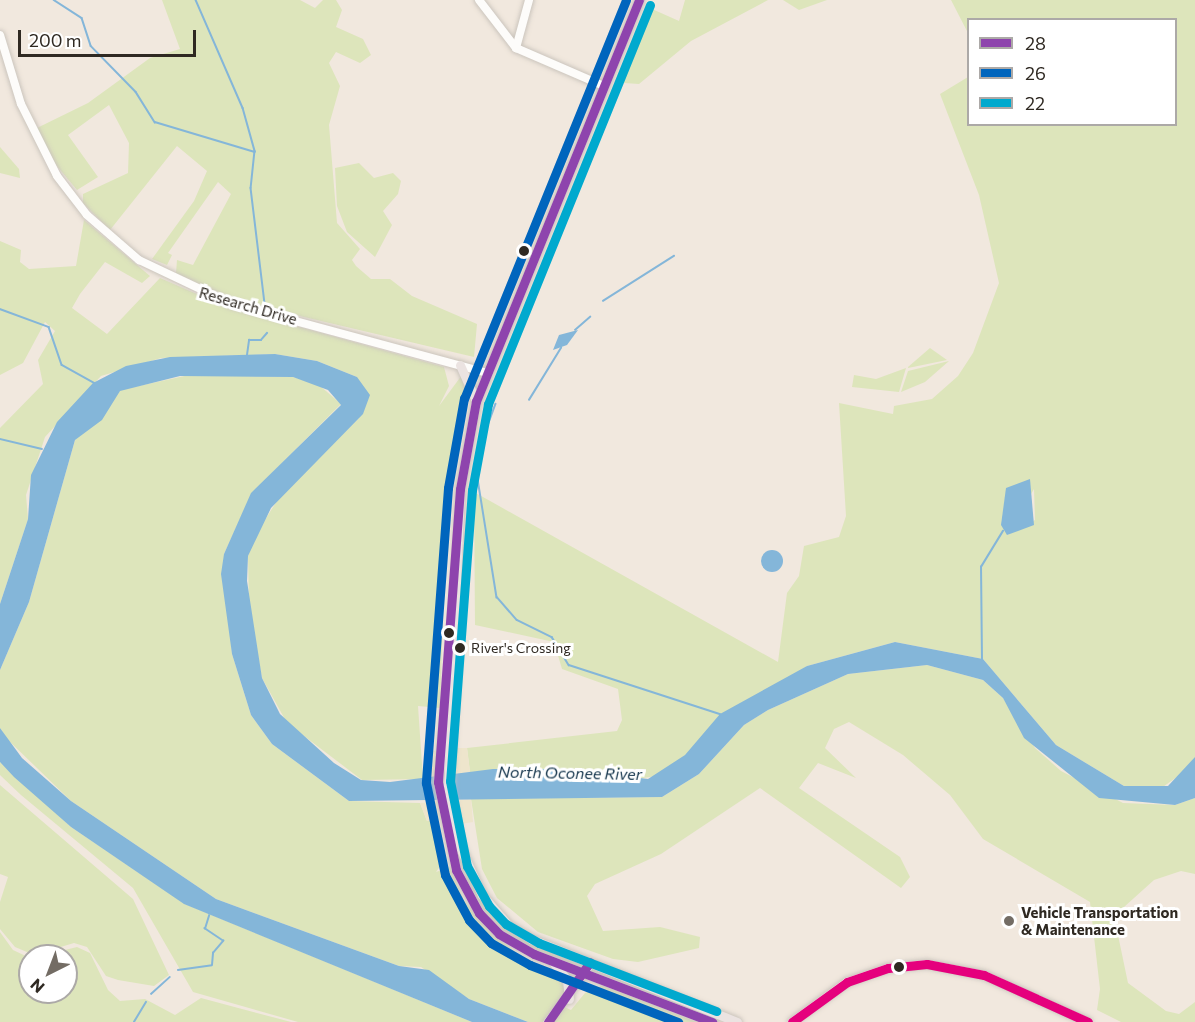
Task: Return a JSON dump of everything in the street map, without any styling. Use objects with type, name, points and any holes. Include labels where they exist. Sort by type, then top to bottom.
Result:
[{"type":"main road","points":[[639,0],[484,372],[476,401],[460,489],[454,625],[459,651],[444,749],[448,823],[456,870],[479,913],[511,943],[551,961],[712,1022]]},
{"type":"main road","points":[[460,365],[470,376],[476,401]]},
{"type":"main road","points":[[448,823],[468,868],[499,917],[531,939],[737,1022]]},
{"type":"main road","points":[[551,961],[567,980],[569,999]]},
{"type":"street","points":[[479,0],[516,48],[604,86]]},
{"type":"street","points":[[516,48],[529,0]]},
{"type":"street","name":"Research Drive","points":[[0,35],[21,104],[57,176],[87,215],[140,261],[232,304],[484,372]]},
{"type":"street","points":[[548,1022],[569,999],[586,973],[590,962]]},
{"type":"street","points":[[792,1022],[847,982],[888,968],[927,964],[995,979],[1088,1022]]},
{"type":"green space","points":[[162,0],[300,0],[315,8],[323,0],[336,0],[342,10],[336,27],[363,39],[371,55],[360,63],[336,52],[329,63],[340,86],[329,125],[337,223],[360,249],[352,260],[371,279],[390,279],[412,296],[477,324],[474,357],[236,301],[176,273],[177,260],[193,265],[231,194],[218,182],[168,253],[172,255],[167,265],[152,259],[194,201],[207,171],[177,146],[110,230],[83,203],[83,194],[128,173],[129,143],[109,105],[68,135],[98,177],[77,190],[51,159],[37,128],[88,103],[150,58],[180,49]]},
{"type":"green space","points":[[685,0],[768,0],[691,41],[639,84],[624,83],[622,69],[652,9],[679,21]]},
{"type":"green space","points":[[783,0],[827,0],[799,10]]},
{"type":"green space","points":[[951,0],[1195,0],[1195,757],[1188,769],[1160,789],[1124,786],[1056,745],[983,659],[895,642],[807,666],[657,776],[629,780],[568,769],[470,772],[467,748],[617,731],[622,720],[618,689],[562,669],[554,642],[475,625],[474,492],[778,662],[787,593],[799,576],[804,546],[839,537],[846,516],[839,403],[893,414],[894,406],[932,399],[958,376],[973,353],[999,283],[979,195],[940,94],[967,78],[967,126],[1177,126],[1177,18],[967,18],[967,31]],"holes":[[[1034,489],[1035,520],[1007,535]]]},
{"type":"green space","points":[[0,147],[19,169],[20,178],[0,173]]},
{"type":"green space","points":[[359,163],[374,178],[393,173],[401,181],[398,194],[383,211],[392,225],[375,257],[347,232],[337,206],[335,168]]},
{"type":"green space","points":[[84,220],[150,276],[142,283],[105,262],[80,294],[72,308],[107,334],[160,278],[227,307],[444,367],[449,386],[439,406],[462,375],[469,381],[447,494],[440,708],[418,706],[423,779],[362,780],[287,723],[262,678],[249,607],[248,556],[254,537],[282,493],[359,418],[357,377],[317,361],[275,354],[161,358],[101,376],[45,437],[26,495],[28,519],[0,604],[0,428],[43,384],[38,360],[55,331],[45,322],[23,363],[0,375],[0,241],[21,250],[20,262],[29,269],[76,266]]},
{"type":"green space","points":[[930,348],[947,360],[908,368],[908,367]]},
{"type":"green space","points":[[949,361],[925,382],[901,392],[908,371]]},
{"type":"green space","points":[[906,368],[899,392],[852,387],[854,375],[876,379]]},
{"type":"green space","points":[[189,375],[293,377],[319,385],[341,404],[252,493],[224,554],[232,654],[251,715],[272,744],[349,801],[420,803],[427,821],[436,820],[441,832],[446,858],[436,872],[450,867],[464,900],[490,931],[525,960],[559,974],[565,992],[556,1003],[571,1010],[585,993],[603,985],[696,1022],[528,1022],[469,999],[421,967],[399,966],[216,899],[71,801],[6,738],[0,728],[0,670],[29,602],[75,440],[120,390]]},
{"type":"green space","points":[[927,665],[983,680],[1003,698],[1035,748],[1061,771],[1123,803],[1175,805],[1195,798],[1195,874],[1181,871],[1154,880],[1114,916],[1128,983],[1166,1011],[1179,1014],[1195,1002],[1195,1022],[1121,1022],[1097,1010],[1100,989],[1090,902],[983,839],[950,795],[903,755],[849,722],[834,729],[825,748],[856,778],[818,763],[799,788],[900,857],[910,877],[901,888],[760,788],[661,854],[595,884],[587,896],[603,931],[660,927],[700,937],[699,948],[638,962],[613,959],[538,932],[497,898],[482,869],[471,799],[662,797],[699,774],[744,725],[768,710],[848,674]]},
{"type":"green space","points":[[0,762],[71,827],[185,904],[472,1022],[298,1022],[193,992],[133,888],[21,795],[0,775]]},
{"type":"green space","points":[[0,785],[133,899],[169,975],[154,986],[106,976],[87,947],[74,943],[18,944],[18,948],[15,947],[0,929],[0,902],[8,877],[0,874]]},
{"type":"green space","points":[[468,877],[500,922],[576,965],[532,950],[501,930],[481,909],[464,879]]},
{"type":"green space","points":[[0,932],[13,950],[18,952],[18,1004],[78,1004],[78,947],[90,953],[108,990],[120,1001],[145,999],[175,1015],[201,998],[291,1022],[0,1022]]},
{"type":"sand","points":[[467,748],[470,772],[423,779],[425,752]]},
{"type":"sand","points":[[471,799],[473,822],[461,824],[459,819],[427,821],[420,803]]},
{"type":"water","points":[[578,330],[567,345],[553,350],[559,335]]},
{"type":"water","name":"North Oconee River","points":[[275,354],[317,361],[357,377],[370,395],[363,414],[271,508],[248,556],[247,581],[262,678],[280,714],[334,763],[361,780],[390,782],[493,769],[568,769],[648,779],[685,755],[720,714],[807,666],[895,642],[983,659],[1056,745],[1124,786],[1168,786],[1195,757],[1195,798],[1175,805],[1099,798],[1024,738],[1003,698],[983,680],[927,665],[848,674],[768,710],[744,725],[699,774],[662,797],[349,801],[272,744],[251,715],[232,654],[221,574],[224,554],[251,493],[341,405],[328,390],[293,377],[180,376],[120,391],[102,420],[75,440],[29,602],[0,670],[0,604],[28,519],[31,475],[57,422],[93,383],[126,366],[170,357]]},
{"type":"water","points":[[1030,479],[1034,525],[1007,535],[1001,525],[1006,488]]},
{"type":"water","points":[[772,550],[780,553],[783,561],[780,569],[772,572],[764,569],[761,561],[764,553]]},
{"type":"water","points":[[0,728],[22,758],[71,801],[216,899],[399,966],[429,970],[469,999],[528,1022],[472,1022],[184,904],[71,827],[14,777],[0,762]]},
{"type":"waterway","points":[[54,0],[82,18],[91,46],[136,92],[155,122],[255,152]]},
{"type":"waterway","points":[[196,0],[243,108],[255,151],[251,188],[265,304]]},
{"type":"waterway","points":[[603,301],[674,256]]},
{"type":"waterway","points":[[0,309],[49,327],[62,365],[94,383]]},
{"type":"waterway","points":[[575,330],[590,317]]},
{"type":"waterway","points":[[247,355],[249,340],[261,340],[267,333]]},
{"type":"waterway","points":[[529,400],[561,348]]},
{"type":"waterway","points":[[496,404],[482,442],[478,479],[497,597],[517,620],[552,637],[569,665],[720,714]]},
{"type":"waterway","points":[[0,439],[42,449]]},
{"type":"waterway","points":[[982,661],[981,567],[1003,531]]},
{"type":"waterway","points":[[178,970],[212,965],[213,953],[223,941],[205,929],[209,916]]},
{"type":"waterway","points":[[151,994],[170,977]]},
{"type":"waterway","points":[[134,1022],[146,1002]]},
{"type":"transit line","name":"26","points":[[626,0],[464,398],[448,488],[426,783],[445,875],[469,920],[491,943],[530,965],[678,1022]]},
{"type":"transit line","name":"28","points":[[639,0],[476,401],[460,489],[438,782],[456,870],[479,913],[499,934],[534,954],[712,1022]]},
{"type":"transit line","name":"22","points":[[650,5],[488,404],[472,490],[450,781],[467,866],[489,906],[506,924],[539,943],[716,1011]]},
{"type":"transit line","name":"28","points":[[548,1022],[590,962]]},
{"type":"transit line","points":[[792,1022],[847,982],[888,968],[927,964],[984,975],[1088,1022]]},
{"type":"place","name":"River's Crossing","points":[[460,648]]},
{"type":"place","name":"Vehicle Transportation & Maintenance","points":[[1009,921]]}]
